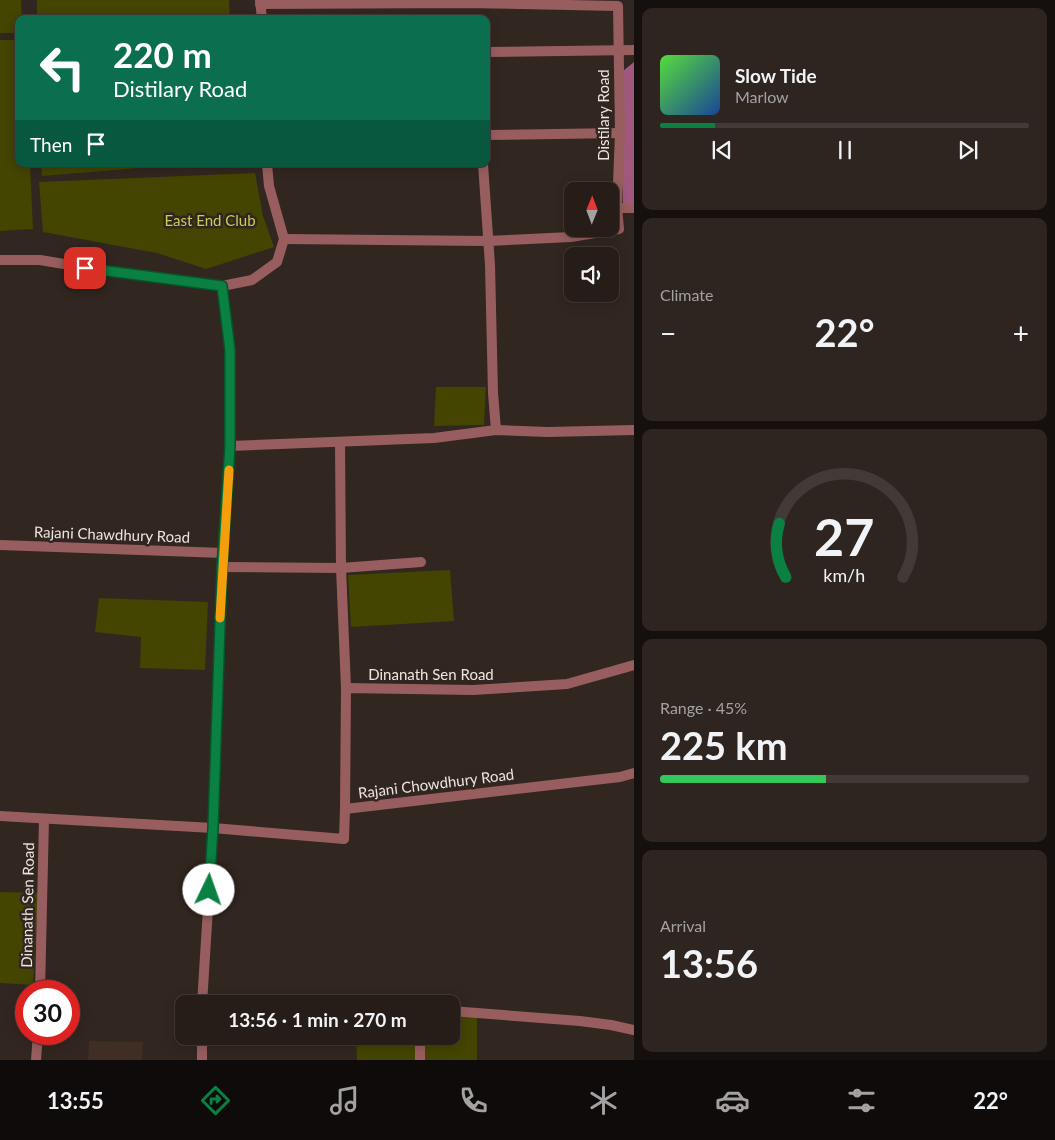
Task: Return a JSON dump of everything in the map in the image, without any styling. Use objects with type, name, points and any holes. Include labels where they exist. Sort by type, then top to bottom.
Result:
[{"type":"street","points":[[262,15],[260,2],[466,1]]},
{"type":"street","name":"Distilary Road","points":[[466,1],[618,6],[620,133],[618,182]]},
{"type":"street","name":"Distilary Road","points":[[490,52],[618,52],[634,50]]},
{"type":"street","points":[[490,135],[620,133]]},
{"type":"street","points":[[0,260],[40,260],[222,286],[252,280],[277,262],[284,239],[269,186],[267,167]]},
{"type":"street","points":[[483,167],[490,265],[493,393],[496,430]]},
{"type":"street","points":[[619,208],[634,208]]},
{"type":"street","name":"Distilary Road","points":[[488,241],[564,237]]},
{"type":"street","points":[[284,239],[488,241]]},
{"type":"street","points":[[203,995],[213,828],[222,567],[230,446],[230,350],[222,286]]},
{"type":"street","points":[[230,446],[434,438],[496,430],[548,432],[634,430]]},
{"type":"street","points":[[340,442],[341,568],[346,688],[345,809]]},
{"type":"street","name":"Rajani Chawdhury Road","points":[[0,545],[223,553]]},
{"type":"street","points":[[222,567],[341,568],[421,562]]},
{"type":"street","name":"Dinanath Sen Road","points":[[346,688],[474,690],[567,684],[634,665]]},
{"type":"street","name":"Rajani Chowdhury Road","points":[[0,816],[213,828],[344,838],[345,809],[620,777],[634,772]]},
{"type":"street","name":"Dinanath Sen Road","points":[[40,980],[44,819]]},
{"type":"street","points":[[460,1011],[522,1018],[580,1021],[634,1030]]},
{"type":"street","points":[[36,1060],[37,1045]]},
{"type":"street","points":[[202,1045],[202,1060]]},
{"type":"street","points":[[420,1045],[420,1060]]},
{"type":"shaded area","points":[[634,62],[634,203],[623,203],[623,71]]},
{"type":"shaded area","points":[[89,1041],[143,1042],[142,1060],[88,1060]]},
{"type":"green space","points":[[0,0],[21,0],[22,15],[15,15],[15,33],[0,33]]},
{"type":"green space","points":[[37,0],[229,0],[230,15],[37,15]]},
{"type":"green space","points":[[0,40],[15,40],[15,167],[30,167],[33,229],[0,231]]},
{"type":"green space","points":[[41,167],[150,167],[42,176]]},
{"type":"green space","name":"East End Club","points":[[255,173],[263,216],[274,247],[206,269],[157,253],[43,232],[39,182]]},
{"type":"green space","points":[[436,387],[486,387],[484,425],[434,426]]},
{"type":"green space","points":[[450,570],[454,621],[351,627],[348,575]]},
{"type":"green space","points":[[99,598],[208,602],[205,670],[140,668],[141,637],[95,632]]},
{"type":"green space","points":[[0,892],[38,893],[33,980],[15,980],[15,984],[0,983]]},
{"type":"green space","points":[[460,1016],[477,1017],[477,1060],[357,1060],[356,1045],[460,1045]]},
{"type":"slow traffic","points":[[220,618],[229,470]]},
{"type":"route","points":[[85,268],[222,286],[230,350],[230,446],[222,567],[213,828],[209,890]]}]
